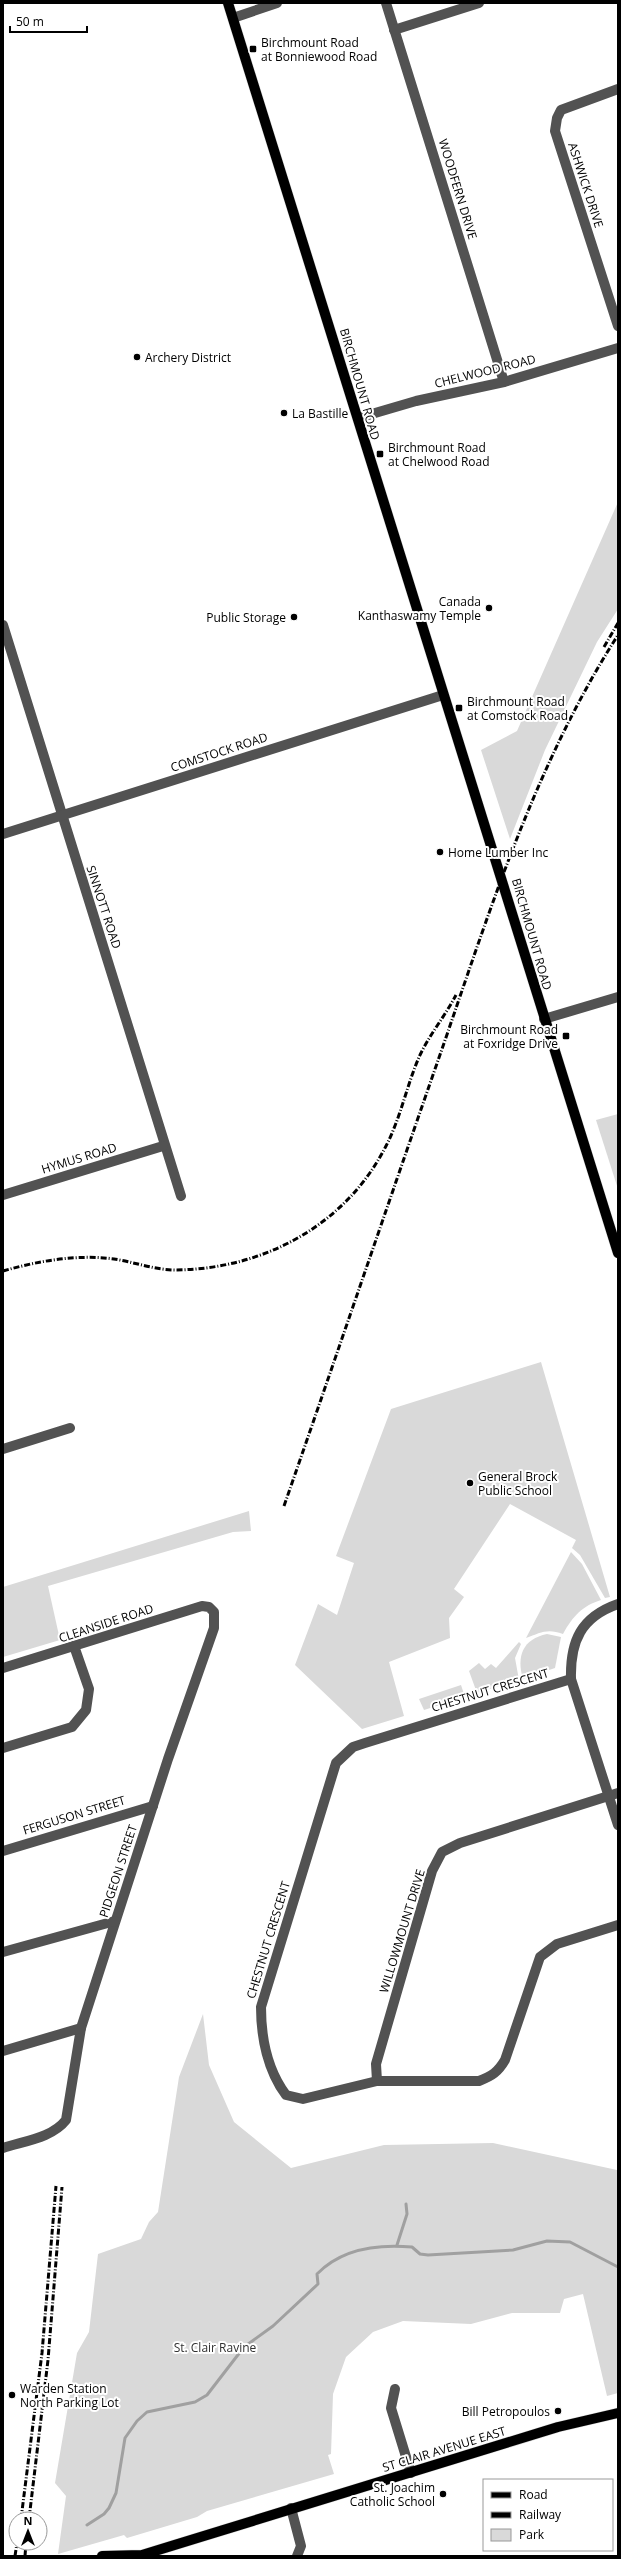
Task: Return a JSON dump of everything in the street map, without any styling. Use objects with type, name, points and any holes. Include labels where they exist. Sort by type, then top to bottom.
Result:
[{"type":"main road","name":"BIRCHMOUNT ROAD","points":[[228,3],[358,418],[365,448],[482,813],[544,1019],[618,1253]]},
{"type":"main road","name":"ST CLAIR AVENUE EAST","points":[[102,2556],[141,2555],[290,2508],[411,2473],[558,2427],[618,2413]]},
{"type":"street","points":[[233,18],[277,3]]},
{"type":"street","name":"WOODFERN DRIVE","points":[[386,3],[504,382]]},
{"type":"street","points":[[394,30],[479,3]]},
{"type":"street","name":"ASHWICK DRIVE","points":[[618,89],[561,110],[557,118],[555,131],[618,326]]},
{"type":"street","name":"CHELWOOD ROAD","points":[[358,418],[416,401],[504,382],[618,348]]},
{"type":"street","name":"SINNOTT ROAD","points":[[3,625],[61,816],[133,1041],[163,1146],[181,1196]]},
{"type":"street","name":"COMSTOCK ROAD","points":[[3,834],[444,695]]},
{"type":"street","points":[[544,1019],[618,997]]},
{"type":"street","name":"HYMUS ROAD","points":[[3,1195],[163,1146]]},
{"type":"street","points":[[3,1449],[70,1428]]},
{"type":"street","points":[[618,1604],[596,1614],[581,1630],[572,1656],[571,1679],[613,1795],[618,1825]]},
{"type":"street","name":"CLEANSIDE ROAD","points":[[3,1668],[202,1606],[209,1607],[214,1612]]},
{"type":"street","name":"PIDGEON STREET","points":[[3,2148],[49,2134],[60,2128],[66,2120],[81,2028],[153,1806],[214,1628],[214,1612]]},
{"type":"street","points":[[3,1748],[72,1727],[86,1710],[89,1689],[74,1646]]},
{"type":"street","name":"CHESTNUT CRESCENT","points":[[571,1679],[353,1747],[336,1763],[261,2007],[261,2027],[274,2079],[286,2095],[303,2099],[377,2081],[479,2081],[491,2077],[499,2072],[505,2060],[540,1957],[548,1948],[557,1944],[618,1925]]},
{"type":"street","name":"WILLOWMOUNT DRIVE","points":[[377,2081],[376,2064],[432,1871],[442,1852],[460,1843],[613,1795]]},
{"type":"street","name":"FERGUSON STREET","points":[[3,1851],[153,1806]]},
{"type":"street","points":[[3,1952],[115,1921]]},
{"type":"street","points":[[3,2051],[81,2028]]},
{"type":"street","points":[[395,2389],[391,2408],[411,2473]]},
{"type":"street","points":[[290,2508],[301,2546],[298,2556]]},
{"type":"green space","points":[[618,502],[618,609],[597,642],[545,750],[510,839],[481,750],[517,731]]},
{"type":"green space","points":[[618,1114],[618,1189],[596,1120]]},
{"type":"green space","name":"General Brock Public School","points":[[541,1362],[610,1597],[605,1598],[580,1555],[572,1548],[576,1540],[510,1504],[454,1589],[464,1597],[449,1618],[450,1638],[389,1662],[404,1716],[362,1729],[295,1665],[318,1604],[337,1615],[354,1563],[336,1556],[391,1409]]},
{"type":"green space","points":[[249,1511],[251,1531],[233,1532],[48,1586],[60,1640],[3,1657],[3,1587]]},
{"type":"green space","points":[[571,1552],[582,1564],[601,1600],[588,1605],[579,1612],[570,1622],[563,1634],[548,1631],[526,1638]]},
{"type":"green space","points":[[547,1634],[561,1637],[555,1668],[523,1679],[520,1663],[523,1650],[532,1640]]},
{"type":"green space","points":[[519,1642],[521,1644],[515,1658],[519,1680],[477,1693],[469,1671],[479,1663],[485,1669],[491,1664],[496,1668]]},
{"type":"green space","points":[[461,1685],[465,1697],[424,1710],[419,1699]]},
{"type":"green space","name":"St. Clair Ravine","points":[[203,2014],[209,2065],[234,2122],[291,2168],[384,2145],[493,2143],[617,2170],[618,2393],[607,2396],[583,2294],[564,2299],[560,2313],[512,2313],[471,2324],[403,2321],[373,2332],[346,2357],[333,2394],[331,2454],[328,2455],[334,2474],[207,2511],[197,2517],[127,2538],[124,2535],[58,2554],[66,2496],[55,2483],[77,2353],[89,2332],[98,2254],[141,2239],[149,2222],[158,2212],[179,2077]]},
{"type":"waterway","points":[[397,2245],[407,2214],[406,2204]]},
{"type":"waterway","points":[[87,2525],[104,2514],[109,2508],[116,2493],[125,2438],[137,2421],[147,2412],[195,2402],[207,2395],[244,2347],[273,2326],[318,2284],[317,2274],[338,2258],[349,2253],[374,2247],[386,2246],[412,2247],[420,2254],[428,2255],[513,2250],[547,2241],[570,2242],[618,2267]]},
{"type":"railway","points":[[604,647],[618,623]]},
{"type":"railway","points":[[284,1506],[498,889],[539,785],[563,734],[589,684],[618,635]]},
{"type":"railway","points":[[3,1271],[44,1261],[86,1257],[114,1259],[168,1270],[209,1268],[240,1261],[271,1251],[299,1237],[325,1220],[349,1199],[369,1174],[391,1135],[420,1055],[456,995]]},
{"type":"railway","points":[[22,2511],[42,2353],[56,2186]]},
{"type":"railway","points":[[30,2511],[48,2360],[62,2187]]},
{"type":"railway","points":[[15,2556],[16,2551]]},
{"type":"railway","points":[[25,2551],[25,2556]]},
{"type":"place","name":"Birchmount Road at Bonniewood Road","points":[[253,49]]},
{"type":"place","name":"Archery District","points":[[137,357]]},
{"type":"place","name":"La Bastille","points":[[284,413]]},
{"type":"place","name":"Birchmount Road at Chelwood Road","points":[[380,454]]},
{"type":"place","name":"Canada Kanthaswamy Temple","points":[[489,608]]},
{"type":"place","name":"Public Storage","points":[[294,617]]},
{"type":"place","name":"Birchmount Road at Comstock Road","points":[[459,708]]},
{"type":"place","name":"Home Lumber Inc","points":[[440,852]]},
{"type":"place","name":"Birchmount Road at Foxridge Drive","points":[[566,1036]]},
{"type":"place","name":"General Brock Public School","points":[[470,1483]]},
{"type":"place","name":"Warden Station North Parking Lot","points":[[12,2395]]},
{"type":"place","name":"Bill Petropoulos","points":[[558,2411]]},
{"type":"place","name":"St. Joachim Catholic School","points":[[443,2494]]}]
